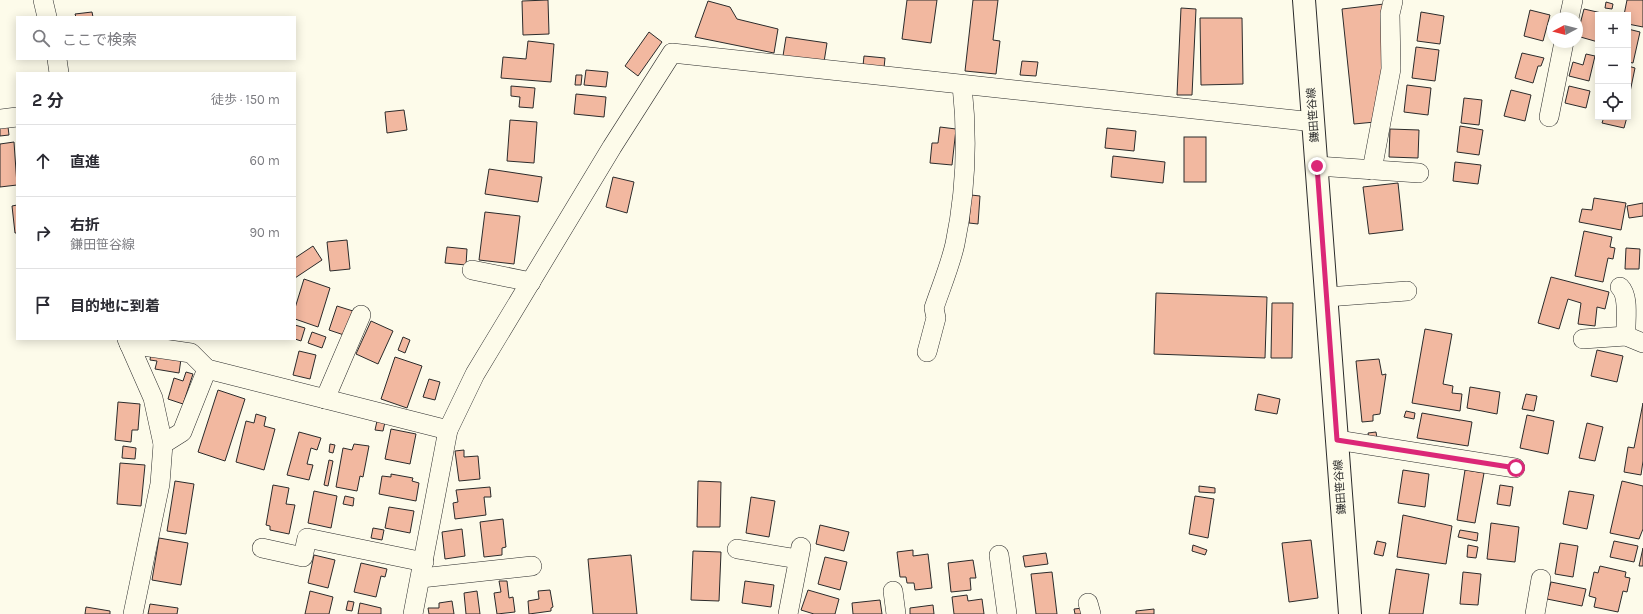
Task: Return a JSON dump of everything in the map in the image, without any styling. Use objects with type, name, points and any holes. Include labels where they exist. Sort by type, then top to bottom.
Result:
[{"type":"street","points":[[43,0],[47,16]]},
{"type":"street","name":"鎌田笹谷線","points":[[1304,0],[1350,614]]},
{"type":"street","points":[[1570,12],[1573,0]]},
{"type":"street","points":[[1372,170],[1391,69],[1390,14],[1393,1]]},
{"type":"street","points":[[1549,117],[1563,48]]},
{"type":"street","points":[[413,614],[448,430],[475,374],[608,153],[672,53],[1314,122]]},
{"type":"street","points":[[57,60],[59,72]]},
{"type":"street","points":[[927,352],[936,318],[934,308],[955,245],[966,176],[966,117],[962,85]]},
{"type":"street","points":[[0,119],[16,117]]},
{"type":"street","points":[[1317,166],[1419,173]]},
{"type":"street","points":[[472,270],[531,282]]},
{"type":"street","points":[[1620,287],[1624,291],[1626,336]]},
{"type":"street","points":[[1327,297],[1407,291]]},
{"type":"street","points":[[325,399],[361,315]]},
{"type":"street","points":[[1584,339],[1626,336],[1643,343]]},
{"type":"street","points":[[128,341],[191,353],[207,369],[448,430]]},
{"type":"street","points":[[128,341],[153,398],[163,444],[160,484],[133,614]]},
{"type":"street","points":[[163,444],[182,432],[207,369]]},
{"type":"street","points":[[1337,440],[1516,468]]},
{"type":"street","points":[[262,548],[303,557],[307,538],[422,570],[532,566]]},
{"type":"street","points":[[738,549],[800,553],[788,614]]},
{"type":"street","points":[[999,555],[1007,614]]},
{"type":"street","points":[[1535,614],[1541,579]]},
{"type":"street","points":[[893,591],[896,614]]},
{"type":"building","points":[[548,0],[549,34],[523,35],[522,1]]},
{"type":"building","points":[[907,0],[937,0],[931,43],[902,39]]},
{"type":"building","points":[[973,0],[998,0],[993,40],[1000,41],[996,74],[965,71]]},
{"type":"building","points":[[1627,0],[1643,0],[1643,27],[1631,25],[1631,12],[1625,12]]},
{"type":"building","points":[[708,1],[730,7],[737,19],[778,29],[774,53],[695,37]]},
{"type":"building","points":[[1606,2],[1613,4],[1612,9],[1605,8]]},
{"type":"building","points":[[1384,4],[1390,62],[1375,122],[1354,124],[1342,9]]},
{"type":"building","points":[[1181,8],[1196,9],[1192,95],[1177,95]]},
{"type":"building","points":[[1584,9],[1597,12],[1595,12],[1595,41],[1583,38]]},
{"type":"building","points":[[1530,10],[1547,14],[1547,26],[1543,41],[1524,36]]},
{"type":"building","points":[[92,12],[93,16],[76,16],[75,14]]},
{"type":"building","points":[[1421,12],[1444,16],[1440,44],[1417,41]]},
{"type":"building","points":[[1200,18],[1242,18],[1243,84],[1201,85]]},
{"type":"building","points":[[1631,30],[1640,32],[1633,63],[1631,63]]},
{"type":"building","points":[[649,32],[662,42],[638,76],[625,66]]},
{"type":"building","points":[[786,37],[827,43],[824,62],[783,56]]},
{"type":"building","points":[[528,41],[554,44],[551,82],[501,78],[503,57],[526,59]]},
{"type":"building","points":[[1416,47],[1439,50],[1435,81],[1412,78]]},
{"type":"building","points":[[1522,53],[1544,58],[1541,66],[1538,66],[1533,83],[1515,78]]},
{"type":"building","points":[[1586,54],[1595,56],[1589,81],[1569,76],[1573,62],[1583,65]]},
{"type":"building","points":[[864,56],[885,58],[884,68],[863,66]]},
{"type":"building","points":[[1022,61],[1038,62],[1036,76],[1020,75]]},
{"type":"building","points":[[1631,67],[1635,68],[1631,87]]},
{"type":"building","points":[[586,70],[608,72],[606,87],[584,85]]},
{"type":"building","points":[[576,75],[582,75],[581,85],[575,85]]},
{"type":"building","points":[[1407,85],[1431,88],[1428,115],[1404,112]]},
{"type":"building","points":[[511,86],[535,88],[533,108],[519,107],[520,97],[511,96]]},
{"type":"building","points":[[1569,86],[1590,91],[1586,108],[1565,103]]},
{"type":"building","points":[[1511,90],[1531,95],[1525,121],[1504,116]]},
{"type":"building","points":[[576,94],[606,97],[604,117],[574,114]]},
{"type":"building","points":[[1464,98],[1482,100],[1479,125],[1461,123]]},
{"type":"building","points":[[404,110],[407,130],[387,133],[385,112]]},
{"type":"building","points":[[510,120],[537,122],[534,163],[507,161]]},
{"type":"building","points":[[1603,120],[1626,120],[1624,128],[1602,123]]},
{"type":"building","points":[[1460,126],[1483,130],[1479,155],[1457,152]]},
{"type":"building","points":[[8,127],[9,135],[0,136],[0,128]]},
{"type":"building","points":[[940,127],[956,129],[952,165],[930,163],[932,143],[938,143]]},
{"type":"building","points":[[1107,128],[1136,131],[1134,151],[1105,148]]},
{"type":"building","points":[[1390,129],[1419,130],[1418,158],[1389,157]]},
{"type":"building","points":[[1184,137],[1206,137],[1206,182],[1184,182]]},
{"type":"building","points":[[14,142],[16,185],[0,187],[0,144]]},
{"type":"building","points":[[1113,156],[1165,162],[1163,183],[1111,177]]},
{"type":"building","points":[[1455,162],[1481,165],[1478,184],[1453,181]]},
{"type":"building","points":[[489,169],[542,177],[538,202],[485,194]]},
{"type":"building","points":[[613,177],[634,182],[627,213],[606,207]]},
{"type":"building","points":[[1398,183],[1403,230],[1369,234],[1363,187]]},
{"type":"building","points":[[971,195],[980,196],[978,224],[969,223]]},
{"type":"building","points":[[1594,198],[1626,203],[1621,230],[1579,222],[1582,209],[1592,210]]},
{"type":"building","points":[[1643,203],[1643,216],[1629,218],[1627,206]]},
{"type":"building","points":[[16,205],[16,233],[15,233],[12,206]]},
{"type":"building","points":[[485,212],[520,216],[514,264],[479,260]]},
{"type":"building","points":[[1584,231],[1612,237],[1610,247],[1615,248],[1613,259],[1608,258],[1603,282],[1575,276]]},
{"type":"building","points":[[347,240],[350,269],[330,271],[327,242]]},
{"type":"building","points":[[313,246],[322,260],[296,277],[296,257]]},
{"type":"building","points":[[447,247],[467,249],[466,265],[445,263]]},
{"type":"building","points":[[1626,248],[1640,249],[1639,269],[1625,269]]},
{"type":"building","points":[[1551,277],[1609,292],[1605,309],[1597,307],[1595,326],[1578,324],[1581,303],[1568,299],[1559,329],[1538,323]]},
{"type":"building","points":[[304,279],[330,288],[318,327],[296,319],[296,305]]},
{"type":"building","points":[[1156,293],[1267,297],[1265,358],[1154,354]]},
{"type":"building","points":[[1272,303],[1293,303],[1292,358],[1271,358]]},
{"type":"building","points":[[337,306],[353,311],[344,335],[329,330]]},
{"type":"building","points":[[371,321],[393,331],[378,364],[356,354]]},
{"type":"building","points":[[296,325],[305,328],[301,341],[296,339]]},
{"type":"building","points":[[1425,329],[1452,334],[1443,384],[1453,386],[1452,393],[1462,394],[1460,411],[1412,403]]},
{"type":"building","points":[[312,332],[326,337],[322,348],[308,343]]},
{"type":"building","points":[[403,337],[410,340],[405,353],[398,350]]},
{"type":"building","points":[[1597,350],[1623,356],[1617,382],[1591,376]]},
{"type":"building","points":[[299,351],[316,355],[310,379],[293,375]]},
{"type":"building","points":[[151,353],[181,359],[179,373],[155,369],[157,361],[150,360]]},
{"type":"building","points":[[395,357],[422,366],[407,408],[381,399]]},
{"type":"building","points":[[1379,359],[1382,375],[1386,374],[1380,414],[1373,415],[1373,421],[1362,422],[1356,361]]},
{"type":"building","points":[[186,372],[193,374],[183,404],[168,399],[174,378],[183,381]]},
{"type":"building","points":[[429,379],[440,382],[435,400],[423,397]]},
{"type":"building","points":[[1470,387],[1500,392],[1497,414],[1467,408]]},
{"type":"building","points":[[218,390],[245,399],[225,461],[198,452]]},
{"type":"building","points":[[1258,394],[1280,399],[1277,414],[1255,410]]},
{"type":"building","points":[[1526,394],[1537,396],[1534,411],[1522,409]]},
{"type":"building","points":[[118,402],[140,404],[138,430],[132,430],[131,442],[115,440]]},
{"type":"building","points":[[1643,403],[1643,461],[1641,475],[1624,472],[1628,447],[1634,448]]},
{"type":"building","points":[[1406,411],[1415,413],[1414,419],[1404,417]]},
{"type":"building","points":[[1422,413],[1472,422],[1468,446],[1417,438]]},
{"type":"building","points":[[256,414],[266,417],[264,426],[275,429],[264,470],[236,462],[246,421],[254,423]]},
{"type":"building","points":[[1527,415],[1554,421],[1548,454],[1520,448]]},
{"type":"building","points":[[377,421],[385,422],[383,431],[375,430]]},
{"type":"building","points":[[1587,423],[1603,427],[1595,461],[1579,458]]},
{"type":"building","points":[[391,429],[416,434],[410,464],[385,459]]},
{"type":"building","points":[[299,432],[321,438],[317,450],[311,448],[307,464],[313,465],[309,480],[287,475]]},
{"type":"building","points":[[1376,432],[1377,438],[1369,439],[1368,433]]},
{"type":"building","points":[[330,444],[335,445],[333,453],[329,452]]},
{"type":"building","points":[[354,444],[369,446],[363,477],[360,476],[357,491],[336,487],[343,448],[352,450]]},
{"type":"building","points":[[123,446],[136,448],[135,459],[122,458]]},
{"type":"building","points":[[464,450],[464,457],[478,456],[480,479],[459,481],[455,451]]},
{"type":"building","points":[[329,460],[333,461],[328,486],[324,485]]},
{"type":"building","points":[[120,463],[145,465],[141,506],[117,504]]},
{"type":"building","points":[[1403,470],[1429,474],[1425,507],[1398,503]]},
{"type":"building","points":[[1465,470],[1484,473],[1475,523],[1457,520]]},
{"type":"building","points":[[391,474],[413,478],[412,481],[419,483],[416,501],[379,494],[382,476],[391,477]]},
{"type":"building","points":[[175,481],[194,484],[186,534],[167,531]]},
{"type":"building","points":[[698,481],[721,482],[720,527],[697,527]]},
{"type":"building","points":[[1622,481],[1643,486],[1643,529],[1639,539],[1610,533]]},
{"type":"building","points":[[273,485],[289,488],[286,504],[295,505],[289,534],[270,530],[270,526],[266,525]]},
{"type":"building","points":[[1500,485],[1513,487],[1510,506],[1497,504]]},
{"type":"building","points":[[1199,486],[1215,488],[1215,493],[1199,492]]},
{"type":"building","points":[[490,487],[491,497],[484,497],[486,515],[455,519],[453,503],[458,502],[456,490]]},
{"type":"building","points":[[314,491],[337,496],[331,528],[308,523]]},
{"type":"building","points":[[1569,491],[1594,495],[1587,529],[1563,524]]},
{"type":"building","points":[[345,496],[354,498],[353,506],[343,504]]},
{"type":"building","points":[[1195,496],[1214,499],[1208,538],[1189,534]]},
{"type":"building","points":[[751,497],[775,501],[769,537],[746,533]]},
{"type":"building","points":[[389,507],[414,511],[410,533],[385,528]]},
{"type":"building","points":[[1403,515],[1452,526],[1446,564],[1397,557]]},
{"type":"building","points":[[503,519],[506,547],[502,548],[502,555],[484,557],[480,522]]},
{"type":"building","points":[[1491,523],[1519,527],[1515,562],[1487,559]]},
{"type":"building","points":[[820,525],[849,532],[844,551],[816,544]]},
{"type":"building","points":[[373,528],[384,530],[382,540],[371,538]]},
{"type":"building","points":[[462,529],[465,556],[445,559],[442,532]]},
{"type":"building","points":[[1460,530],[1478,533],[1477,541],[1458,537]]},
{"type":"building","points":[[159,538],[188,543],[181,585],[152,580]]},
{"type":"building","points":[[1311,540],[1318,598],[1289,602],[1282,543]]},
{"type":"building","points":[[1377,541],[1386,543],[1383,556],[1374,554]]},
{"type":"building","points":[[1614,541],[1638,546],[1634,562],[1610,557]]},
{"type":"building","points":[[1560,543],[1578,546],[1573,577],[1555,574]]},
{"type":"building","points":[[1193,545],[1207,550],[1205,555],[1192,551]]},
{"type":"building","points":[[1468,545],[1478,547],[1476,558],[1467,557]]},
{"type":"building","points":[[1643,548],[1643,566],[1639,566]]},
{"type":"building","points":[[913,550],[913,556],[928,554],[932,588],[915,590],[914,583],[907,583],[906,577],[900,577],[897,552]]},
{"type":"building","points":[[693,551],[721,552],[719,601],[691,600]]},
{"type":"building","points":[[1046,553],[1048,564],[1025,567],[1023,556]]},
{"type":"building","points":[[314,555],[335,560],[328,588],[308,583]]},
{"type":"building","points":[[631,555],[637,614],[593,614],[588,559]]},
{"type":"building","points":[[825,557],[847,562],[840,590],[818,584]]},
{"type":"building","points":[[973,560],[976,578],[970,578],[971,590],[951,592],[948,563]]},
{"type":"building","points":[[361,563],[387,569],[385,577],[381,576],[376,597],[354,592]]},
{"type":"building","points":[[1600,566],[1626,572],[1625,577],[1630,578],[1627,592],[1623,591],[1618,612],[1594,607],[1596,598],[1589,596],[1594,572],[1598,573]]},
{"type":"building","points":[[1396,569],[1429,574],[1423,614],[1389,614]]},
{"type":"building","points":[[1052,572],[1057,614],[1036,614],[1031,574]]},
{"type":"building","points":[[1463,572],[1481,574],[1478,605],[1460,604]]},
{"type":"building","points":[[499,581],[507,581],[509,598],[513,597],[515,612],[497,614],[494,593],[501,592]]},
{"type":"building","points":[[745,581],[774,585],[771,607],[742,603]]},
{"type":"building","points":[[1551,582],[1586,589],[1582,606],[1547,599]]},
{"type":"building","points":[[550,590],[553,607],[551,608],[551,611],[529,614],[528,601],[539,599],[538,591]]},
{"type":"building","points":[[808,590],[839,599],[835,614],[814,614],[801,610]]},
{"type":"building","points":[[310,591],[333,597],[329,614],[305,614]]},
{"type":"building","points":[[477,591],[480,614],[466,614],[464,593]]},
{"type":"building","points":[[967,595],[968,601],[982,599],[984,614],[954,614],[952,597]]},
{"type":"building","points":[[880,600],[882,614],[853,614],[852,603]]},
{"type":"building","points":[[348,601],[354,602],[352,611],[346,610]]},
{"type":"building","points":[[452,601],[454,614],[429,614],[428,608],[439,608],[439,603]]},
{"type":"building","points":[[360,603],[381,608],[381,614],[358,614]]},
{"type":"building","points":[[150,604],[178,608],[177,614],[148,614]]},
{"type":"building","points":[[933,605],[934,614],[910,614],[910,608]]},
{"type":"building","points":[[86,607],[110,611],[110,614],[85,614]]},
{"type":"building","points":[[1083,608],[1084,614],[1075,614],[1074,609]]},
{"type":"building","points":[[1154,609],[1154,614],[1136,614],[1136,611]]},
{"type":"route","points":[[1317,166],[1337,440],[1516,468]]}]
